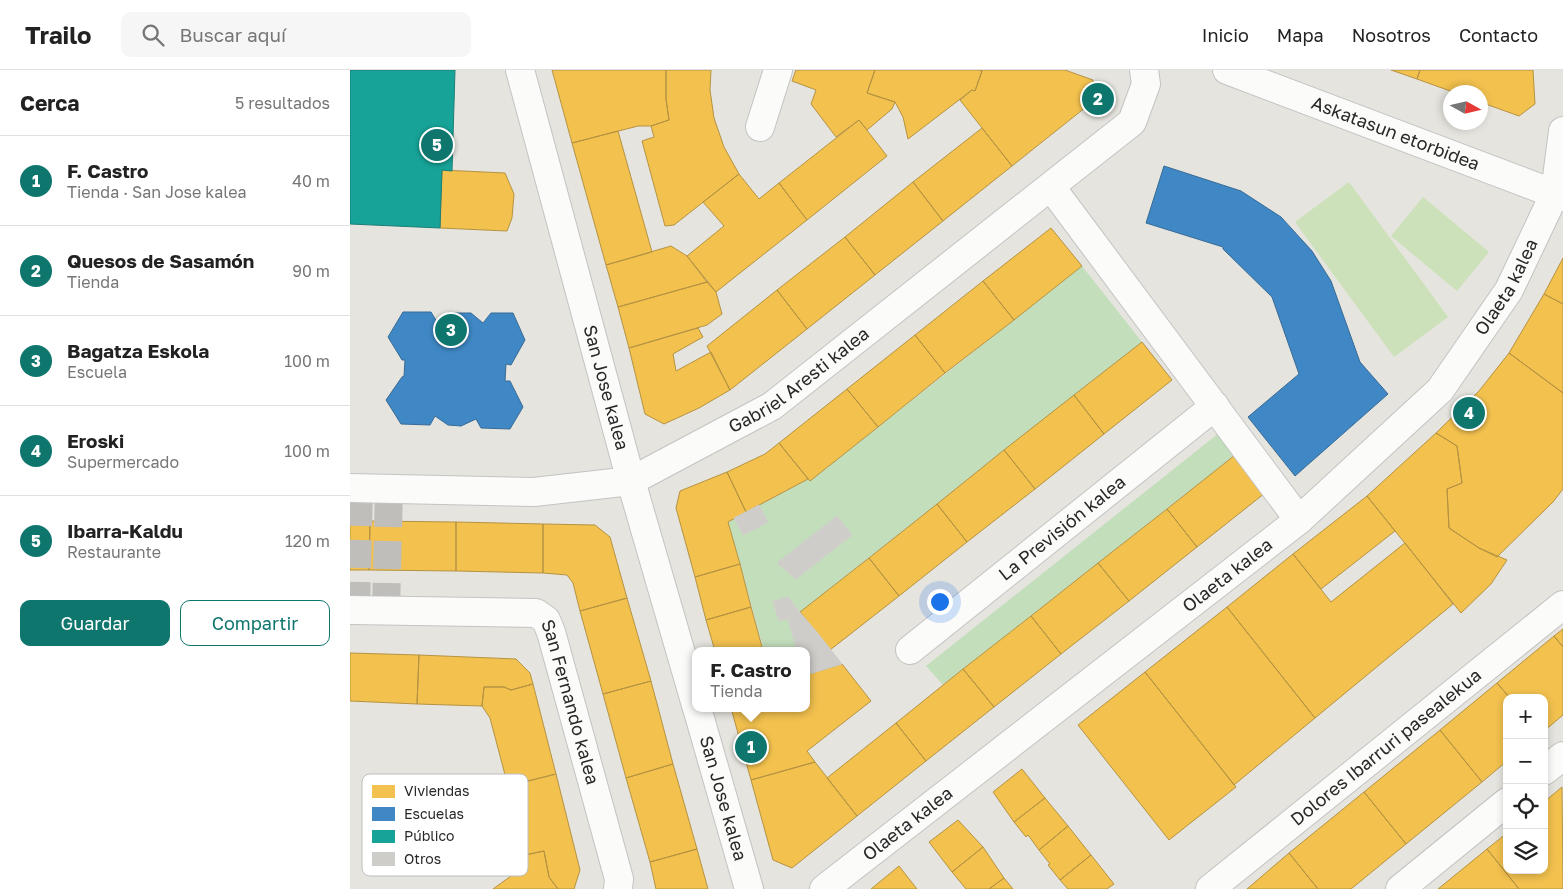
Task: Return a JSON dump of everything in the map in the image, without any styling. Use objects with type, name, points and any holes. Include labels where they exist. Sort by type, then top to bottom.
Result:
[{"type":"street","name":"San Jose kalea","points":[[520,70],[631,481],[692,691]]},
{"type":"street","points":[[760,127],[778,70]]},
{"type":"street","name":"Gabriel Aresti kalea","points":[[350,488],[534,492],[631,481],[772,406],[1051,187],[1132,122],[1146,84],[1144,70]]},
{"type":"street","name":"Askatasun etorbidea","points":[[1227,70],[1559,195]]},
{"type":"street","name":"Olaeta kalea","points":[[824,889],[1299,520],[1440,390],[1509,290],[1559,195],[1563,132]]},
{"type":"street","points":[[1051,187],[1299,520]]},
{"type":"street","name":"La Previsión kalea","points":[[910,650],[1215,406]]},
{"type":"street","name":"Dolores Ibarruri pasealekua","points":[[1210,889],[1563,606]]},
{"type":"street","name":"San Fernando kalea","points":[[350,610],[518,612],[536,613],[546,620],[551,632],[619,879],[618,889]]},
{"type":"street","name":"San Jose kalea","points":[[698,712],[750,889]]},
{"type":"street","points":[[1548,768],[1563,756]]},
{"type":"street","points":[[1400,889],[1503,805]]},
{"type":"green space","points":[[1349,182],[1448,317],[1394,357],[1295,222]]},
{"type":"green space","points":[[1423,197],[1489,252],[1457,291],[1391,236]]},
{"type":"green space","points":[[1082,266],[1142,342],[800,612],[788,597],[773,601],[779,621],[788,619],[796,647],[763,647],[728,522],[734,518],[743,535],[767,522],[759,505],[808,479],[810,481]]},
{"type":"green space","points":[[1219,433],[1235,455],[943,685],[926,666]]},
{"type":"building: Viviendas","points":[[552,70],[666,70],[666,99],[669,120],[651,126],[638,126],[572,143]]},
{"type":"building: Viviendas","points":[[666,70],[711,70],[710,90],[714,118],[724,147],[739,174],[674,225],[665,226],[642,141],[654,137],[651,126],[669,120],[666,99]]},
{"type":"building: Viviendas","points":[[796,70],[875,70],[867,93],[895,102],[892,109],[867,130],[859,120],[836,137],[811,104],[816,90],[792,81]]},
{"type":"building: Viviendas","points":[[875,70],[982,71],[975,91],[972,90],[908,139],[903,117],[895,102],[867,93]]},
{"type":"building: Viviendas","points":[[979,70],[1065,70],[1093,80],[1096,99],[1012,166],[960,100],[972,90],[975,91],[982,71]]},
{"type":"building: Viviendas","points":[[1391,70],[1420,70],[1417,79]]},
{"type":"building: Viviendas","points":[[1420,70],[1533,70],[1535,104],[1519,116],[1488,105],[1488,85],[1443,85],[1443,88],[1417,79]]},
{"type":"building: Viviendas","points":[[859,120],[887,156],[807,220],[779,183]]},
{"type":"building: Viviendas","points":[[982,128],[1012,166],[943,221],[913,182]]},
{"type":"building: Viviendas","points":[[618,131],[652,252],[606,265],[572,143]]},
{"type":"building: Viviendas","points":[[442,170],[505,173],[514,194],[512,218],[507,231],[440,228]]},
{"type":"building: Viviendas","points":[[739,174],[759,199],[779,183],[807,220],[716,292],[687,256],[724,226],[703,202]]},
{"type":"building: Viviendas","points":[[913,182],[943,221],[875,275],[845,237]]},
{"type":"building: Viviendas","points":[[1051,228],[1082,266],[1014,320],[983,281]]},
{"type":"building: Viviendas","points":[[845,237],[875,275],[807,329],[777,290]]},
{"type":"building: Viviendas","points":[[671,246],[687,256],[707,282],[618,307],[606,265]]},
{"type":"building: Viviendas","points":[[1563,258],[1563,304],[1544,294]]},
{"type":"building: Viviendas","points":[[983,281],[1014,320],[945,373],[915,335]]},
{"type":"building: Viviendas","points":[[707,282],[716,292],[722,314],[707,325],[629,348],[618,307]]},
{"type":"building: Viviendas","points":[[777,290],[807,329],[730,390],[707,346]]},
{"type":"building: Viviendas","points":[[1544,294],[1563,304],[1563,393],[1509,353]]},
{"type":"building: Viviendas","points":[[698,328],[703,337],[673,354],[676,371],[711,352],[730,390],[699,408],[664,424],[645,414],[629,348]]},
{"type":"building: Viviendas","points":[[915,335],[945,373],[878,427],[847,389]]},
{"type":"building: Viviendas","points":[[1142,342],[1172,380],[1104,434],[1074,395]]},
{"type":"building: Viviendas","points":[[1509,353],[1563,393],[1563,489],[1553,502],[1497,557],[1479,548],[1449,528],[1447,489],[1462,483],[1457,446],[1436,433],[1479,391]]},
{"type":"building: Viviendas","points":[[847,389],[878,427],[810,481],[779,443]]},
{"type":"building: Viviendas","points":[[1074,395],[1104,434],[1035,489],[1004,450]]},
{"type":"building: Viviendas","points":[[1436,433],[1457,446],[1462,483],[1447,489],[1449,528],[1479,548],[1507,560],[1491,584],[1461,613],[1367,496]]},
{"type":"building: Viviendas","points":[[779,443],[808,479],[746,512],[727,472],[765,454]]},
{"type":"building: Viviendas","points":[[1004,450],[1035,489],[967,542],[937,504]]},
{"type":"building: Viviendas","points":[[1235,455],[1265,493],[1197,547],[1167,509]]},
{"type":"building: Viviendas","points":[[727,472],[746,512],[728,522],[740,564],[695,577],[676,508],[680,491]]},
{"type":"building: Viviendas","points":[[1367,496],[1395,531],[1321,589],[1293,554]]},
{"type":"building: Viviendas","points":[[937,504],[967,542],[899,596],[869,558]]},
{"type":"building: Viviendas","points":[[1167,509],[1197,547],[1129,601],[1098,563]]},
{"type":"building: Viviendas","points":[[350,521],[370,521],[369,570],[350,570]]},
{"type":"building: Viviendas","points":[[370,521],[456,522],[456,571],[369,570]]},
{"type":"building: Viviendas","points":[[456,522],[543,524],[543,573],[456,571]]},
{"type":"building: Viviendas","points":[[543,524],[595,525],[610,537],[627,598],[580,611],[573,583],[567,575],[543,573]]},
{"type":"building: Viviendas","points":[[1405,543],[1453,604],[1315,718],[1227,607],[1293,554],[1331,602]]},
{"type":"building: Viviendas","points":[[869,558],[899,596],[830,650],[800,612]]},
{"type":"building: Viviendas","points":[[1098,563],[1129,601],[1061,654],[1031,616]]},
{"type":"building: Viviendas","points":[[740,564],[751,607],[706,620],[695,577]]},
{"type":"building: Viviendas","points":[[627,598],[651,681],[603,694],[580,611]]},
{"type":"building: Viviendas","points":[[751,607],[762,647],[714,647],[706,620]]},
{"type":"building: Viviendas","points":[[1227,607],[1315,718],[1234,785],[1145,672]]},
{"type":"building: Viviendas","points":[[1031,616],[1061,654],[994,707],[963,669]]},
{"type":"building: Viviendas","points":[[1563,629],[1563,647],[1554,636]]},
{"type":"building: Viviendas","points":[[1554,636],[1563,647],[1563,715],[1548,728],[1548,694],[1507,694],[1497,683]]},
{"type":"building: Viviendas","points":[[350,653],[419,655],[417,704],[350,701]]},
{"type":"building: Viviendas","points":[[419,655],[516,659],[530,673],[533,684],[511,690],[504,687],[484,687],[482,706],[417,704]]},
{"type":"building: Viviendas","points":[[842,664],[871,701],[807,751],[815,762],[751,780],[732,712],[810,712],[810,674]]},
{"type":"building: Viviendas","points":[[963,669],[994,707],[926,761],[896,723]]},
{"type":"building: Viviendas","points":[[1145,672],[1236,787],[1169,840],[1078,725]]},
{"type":"building: Viviendas","points":[[651,681],[673,764],[626,778],[603,694]]},
{"type":"building: Viviendas","points":[[1497,683],[1507,694],[1503,694],[1503,764],[1482,782],[1440,730]]},
{"type":"building: Viviendas","points":[[533,684],[556,774],[528,781],[528,774],[505,774],[490,718],[482,706],[484,687],[504,687],[511,690]]},
{"type":"building: Viviendas","points":[[896,723],[926,761],[857,816],[827,778]]},
{"type":"building: Viviendas","points":[[1440,730],[1482,782],[1406,844],[1364,792]]},
{"type":"building: Viviendas","points":[[815,762],[857,816],[792,868],[773,860],[751,780]]},
{"type":"building: Viviendas","points":[[673,764],[697,849],[650,862],[626,778]]},
{"type":"building: Viviendas","points":[[1022,769],[1045,798],[1014,822],[993,792]]},
{"type":"building: Viviendas","points":[[556,774],[580,870],[574,889],[558,889],[549,877],[544,851],[528,854],[528,781]]},
{"type":"building: Viviendas","points":[[1562,787],[1563,889],[1519,889],[1507,874],[1548,874],[1548,799]]},
{"type":"building: Viviendas","points":[[1364,792],[1406,844],[1351,889],[1318,889],[1289,853]]},
{"type":"building: Viviendas","points":[[1045,798],[1068,826],[1039,850],[1028,835],[1026,837],[1014,822]]},
{"type":"building: Viviendas","points":[[958,820],[983,847],[952,872],[929,842]]},
{"type":"building: Viviendas","points":[[1068,826],[1091,855],[1060,880],[1039,850]]},
{"type":"building: Viviendas","points":[[1503,836],[1503,869],[1487,849]]},
{"type":"building: Viviendas","points":[[983,847],[1004,878],[989,889],[966,889],[952,872]]},
{"type":"building: Viviendas","points":[[697,849],[708,889],[656,889],[650,862]]},
{"type":"building: Viviendas","points":[[1487,849],[1503,869],[1503,874],[1507,874],[1519,889],[1438,889]]},
{"type":"building: Viviendas","points":[[544,851],[549,877],[558,889],[493,889],[511,876],[528,876],[528,854]]},
{"type":"building: Viviendas","points":[[1289,853],[1318,889],[1247,889]]},
{"type":"building: Viviendas","points":[[1091,855],[1114,884],[1107,889],[1068,889],[1060,880]]},
{"type":"building: Viviendas","points":[[899,866],[917,889],[871,889]]},
{"type":"building: Viviendas","points":[[1004,878],[1013,889],[989,889]]},
{"type":"building: Escuelas","points":[[1164,166],[1241,191],[1281,217],[1312,251],[1331,281],[1360,362],[1388,394],[1295,476],[1248,417],[1299,374],[1272,297],[1223,247],[1146,223]]},
{"type":"building: Escuelas","points":[[403,312],[431,312],[437,322],[448,313],[471,313],[483,323],[491,313],[513,313],[525,340],[511,365],[506,364],[505,381],[510,381],[523,407],[510,429],[481,428],[476,419],[461,426],[448,425],[435,416],[430,425],[401,424],[386,400],[404,376],[405,360],[402,360],[388,337]]},
{"type":"building: Público","points":[[350,70],[455,70],[452,171],[442,170],[440,228],[350,224]]},
{"type":"building: Otros","points":[[759,505],[768,522],[755,529],[746,512]]},
{"type":"building: Otros","points":[[746,512],[755,529],[743,535],[734,518]]},
{"type":"building: Otros","points":[[837,516],[852,535],[796,579],[777,563]]},
{"type":"building: Otros","points":[[788,597],[802,615],[779,621],[773,601]]},
{"type":"building: Otros","points":[[802,615],[816,631],[793,637],[788,619]]},
{"type":"building: Otros","points":[[816,631],[842,664],[810,674],[810,647],[796,647],[793,637]]},
{"type":"tunnel","points":[[356,610],[359,489]]},
{"type":"tunnel","points":[[386,611],[389,489]]},
{"type":"place","name":"Quesos de Sasamón","points":[[1098,99]]},
{"type":"place","name":"Ibarra-Kaldu","points":[[437,145]]},
{"type":"place","name":"Bagatza Eskola","points":[[451,330]]},
{"type":"place","name":"Eroski","points":[[1469,413]]},
{"type":"place","name":"F. Castro","points":[[751,747]]}]
